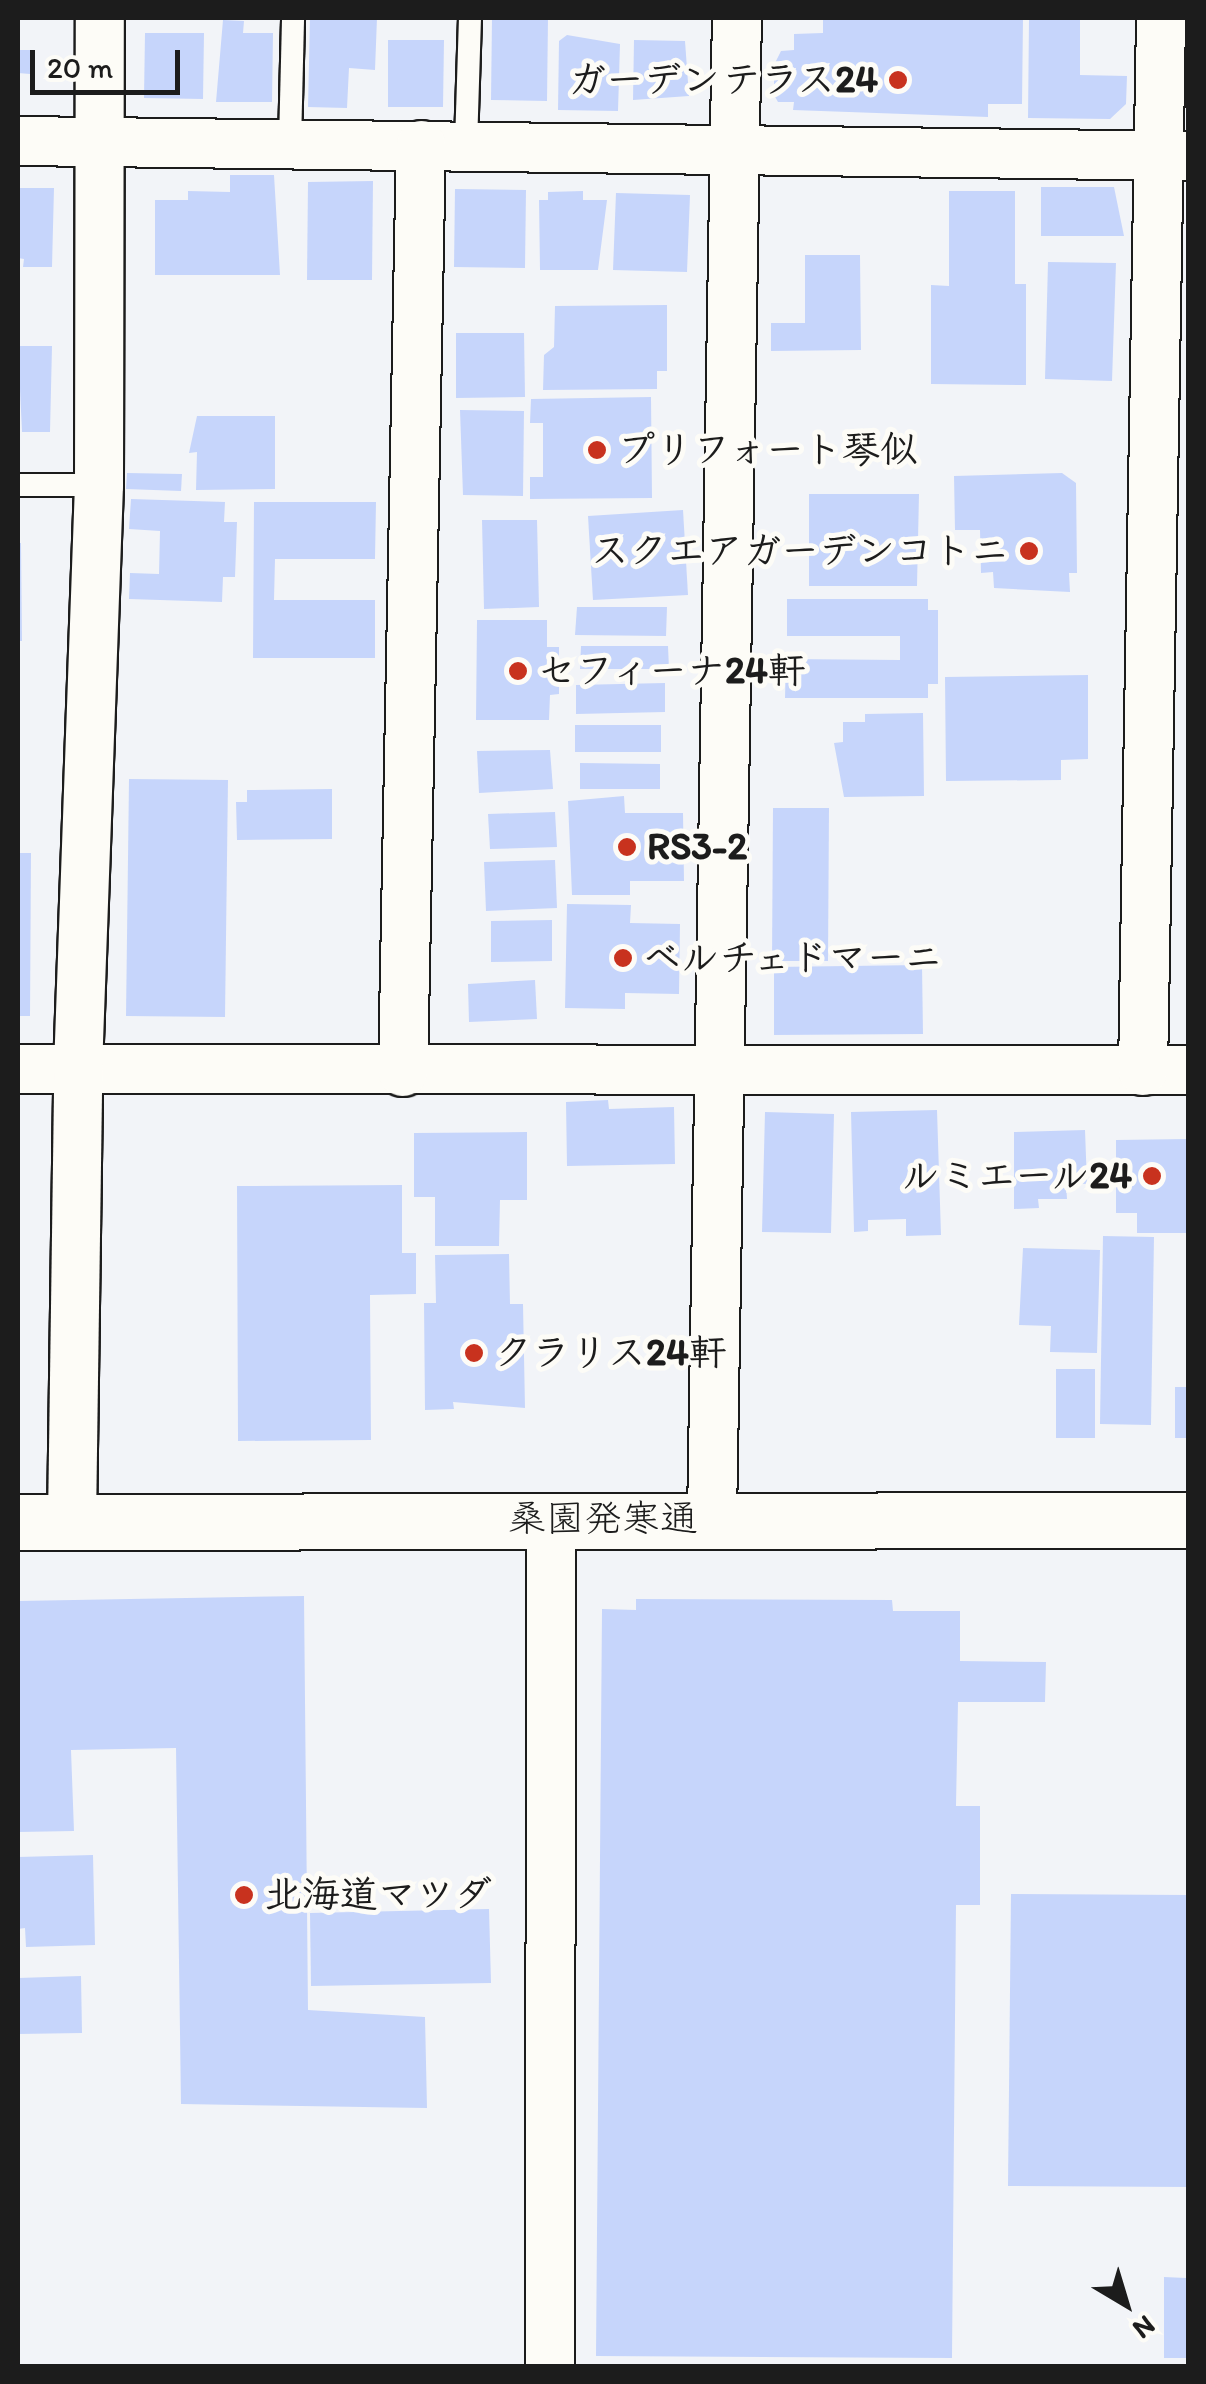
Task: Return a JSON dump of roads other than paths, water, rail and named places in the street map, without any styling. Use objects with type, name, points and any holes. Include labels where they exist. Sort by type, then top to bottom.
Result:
[{"type":"street","points":[[72,1522],[78,1069],[99,485],[96,142],[100,18]]},
{"type":"street","points":[[712,1519],[737,18]]},
{"type":"street","points":[[18,1069],[1166,1071],[1174,156],[1161,18]]},
{"type":"street","points":[[18,141],[1174,156]]},
{"type":"street","points":[[404,1072],[444,145]]},
{"type":"street","points":[[550,2366],[551,1518]]},
{"type":"street","name":"桑園発寒通","points":[[18,1522],[551,1518],[1188,1520]]},
{"type":"lane","points":[[290,144],[293,18]]},
{"type":"lane","points":[[444,145],[470,18]]},
{"type":"lane","points":[[18,485],[99,485]]},
{"type":"place","name":"ガーデンテラス24","points":[[898,80]]},
{"type":"place","name":"プリフォート琴似","points":[[597,450]]},
{"type":"place","name":"スクエアガーデンコトニ","points":[[1029,551]]},
{"type":"place","name":"セフィーナ24軒","points":[[518,671]]},
{"type":"place","name":"RS3-2","points":[[627,847]]},
{"type":"place","name":"ベルチェドマーニ","points":[[623,958]]},
{"type":"place","name":"ルミエール24","points":[[1152,1176]]},
{"type":"place","name":"クラリス24軒","points":[[474,1353]]},
{"type":"place","name":"北海道マツダ","points":[[244,1895]]}]
